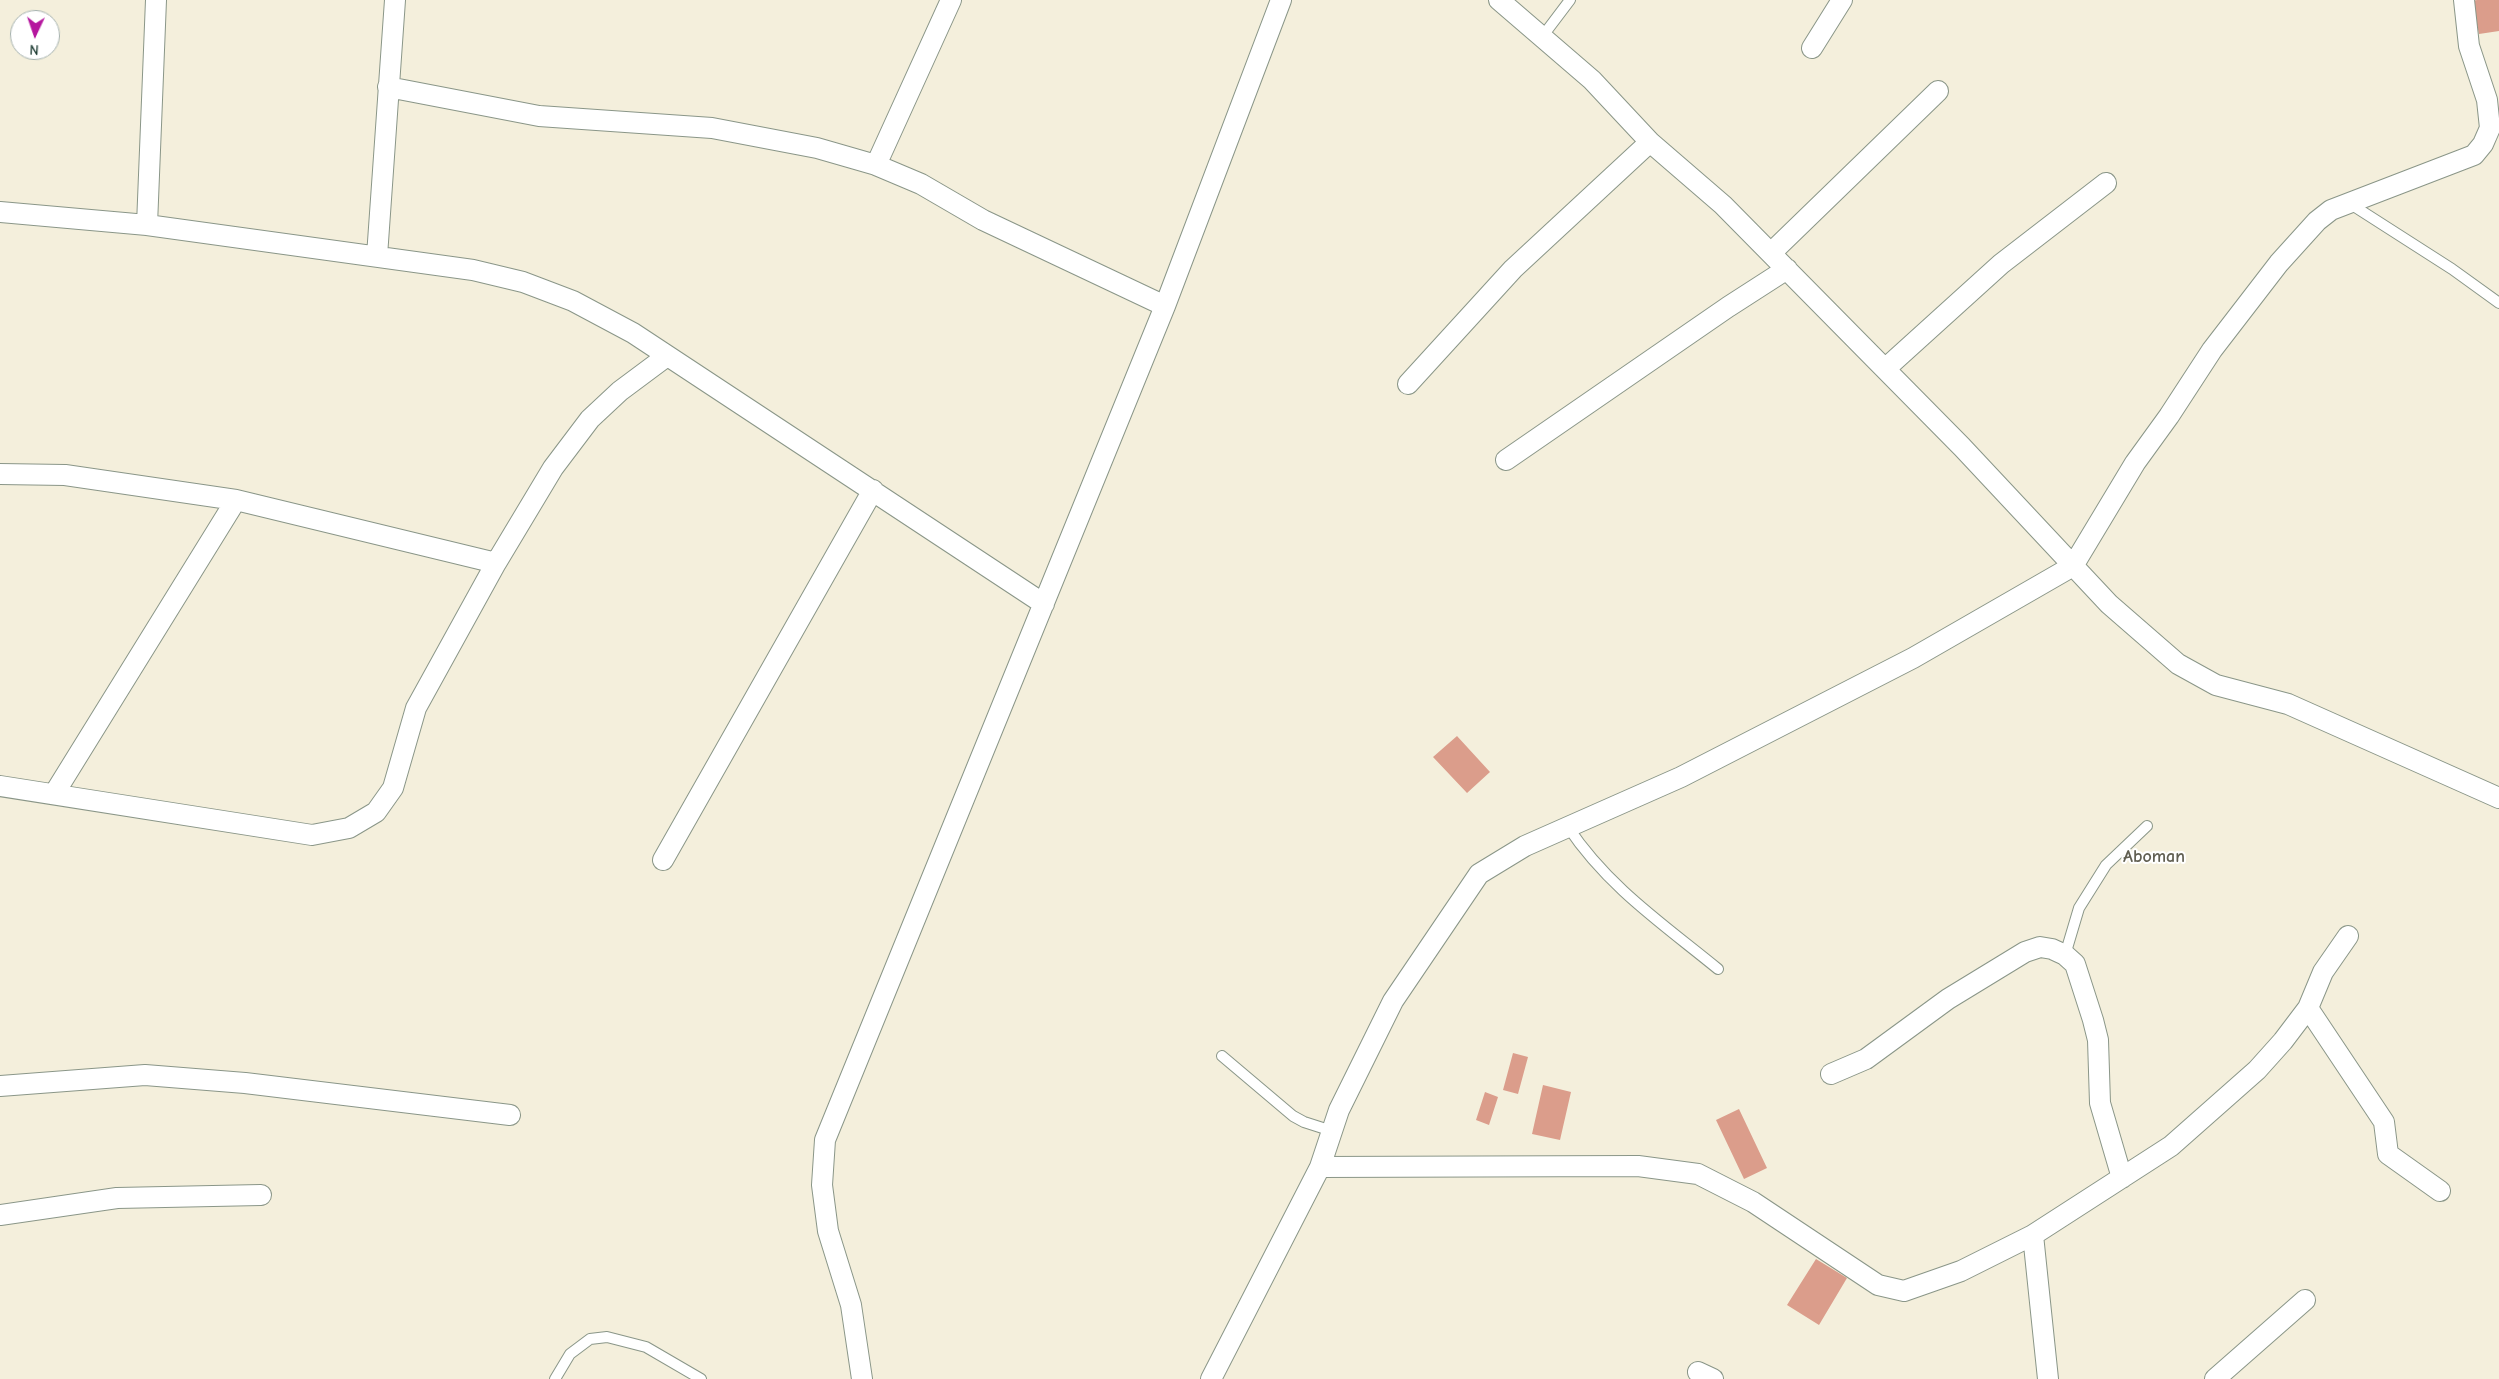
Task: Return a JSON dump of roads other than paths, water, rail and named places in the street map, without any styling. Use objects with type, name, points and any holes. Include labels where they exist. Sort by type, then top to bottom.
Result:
[{"type":"street","points":[[147,225],[156,0]]},
{"type":"street","points":[[377,256],[388,87],[392,66],[394,0]]},
{"type":"street","points":[[876,165],[951,0]]},
{"type":"street","points":[[862,1379],[851,1305],[828,1231],[822,1185],[826,1140],[1164,306],[1281,0]]},
{"type":"street","points":[[1499,0],[1592,80],[1650,142],[1724,205],[1962,447],[2109,604],[2178,664],[2216,685],[2288,704],[2499,798]]},
{"type":"street","points":[[1812,48],[1842,0]]},
{"type":"street","points":[[1211,1379],[1320,1167],[1339,1110],[1393,1001],[1480,874],[1525,846],[1681,777],[1913,658],[2073,566],[2135,463],[2169,416],[2212,350],[2279,263],[2317,221],[2331,210],[2474,155],[2483,144],[2490,128],[2487,100],[2469,46],[2464,0]]},
{"type":"street","points":[[388,87],[539,116],[712,128],[817,148],[876,165],[921,184],[983,220],[1164,306]]},
{"type":"street","points":[[1771,254],[1938,91]]},
{"type":"street","points":[[1408,384],[1513,269],[1650,142]]},
{"type":"street","points":[[1886,369],[2014,253],[2106,183]]},
{"type":"street","points":[[0,212],[147,225],[473,270],[523,282],[573,301],[633,333],[1044,604]]},
{"type":"street","points":[[1506,460],[1728,307],[1787,269]]},
{"type":"street","points":[[0,786],[312,835],[349,828],[376,812],[393,788],[416,708],[496,563],[553,468],[590,419],[620,391],[668,356]]},
{"type":"street","points":[[0,474],[66,475],[236,500],[496,563]]},
{"type":"street","points":[[663,860],[873,490]]},
{"type":"street","points":[[54,794],[236,500]]},
{"type":"street","points":[[1320,1167],[1638,1166],[1698,1174],[1753,1202],[1878,1285],[1904,1291],[1962,1272],[2033,1235],[2171,1146],[2258,1070],[2284,1041],[2308,1008],[2323,972],[2348,936]]},
{"type":"street","points":[[1831,1074],[1866,1059],[1948,999],[2025,952],[2040,948],[2065,955],[2075,964],[2095,1027],[2100,1061],[2100,1103],[2122,1178]]},
{"type":"street","points":[[2308,1008],[2384,1122],[2388,1154],[2440,1191]]},
{"type":"street","points":[[0,1086],[145,1075],[245,1083],[510,1115]]},
{"type":"street","points":[[0,1215],[117,1198],[261,1195]]},
{"type":"street","points":[[2033,1235],[2048,1379]]},
{"type":"street","points":[[2215,1379],[2305,1300]]},
{"type":"lane","points":[[1542,37],[1570,0]]},
{"type":"lane","points":[[2349,203],[2499,303]]},
{"type":"lane","points":[[2065,955],[2079,908],[2106,865],[2147,826]]},
{"type":"lane","points":[[1568,827],[1596,865],[1620,889],[1718,969]]},
{"type":"lane","points":[[1222,1056],[1293,1116],[1304,1122],[1332,1131]]},
{"type":"lane","points":[[556,1379],[570,1354],[590,1339],[606,1337],[646,1346],[701,1379]]},
{"type":"district","name":"Aboman","points":[[2154,857]]}]
